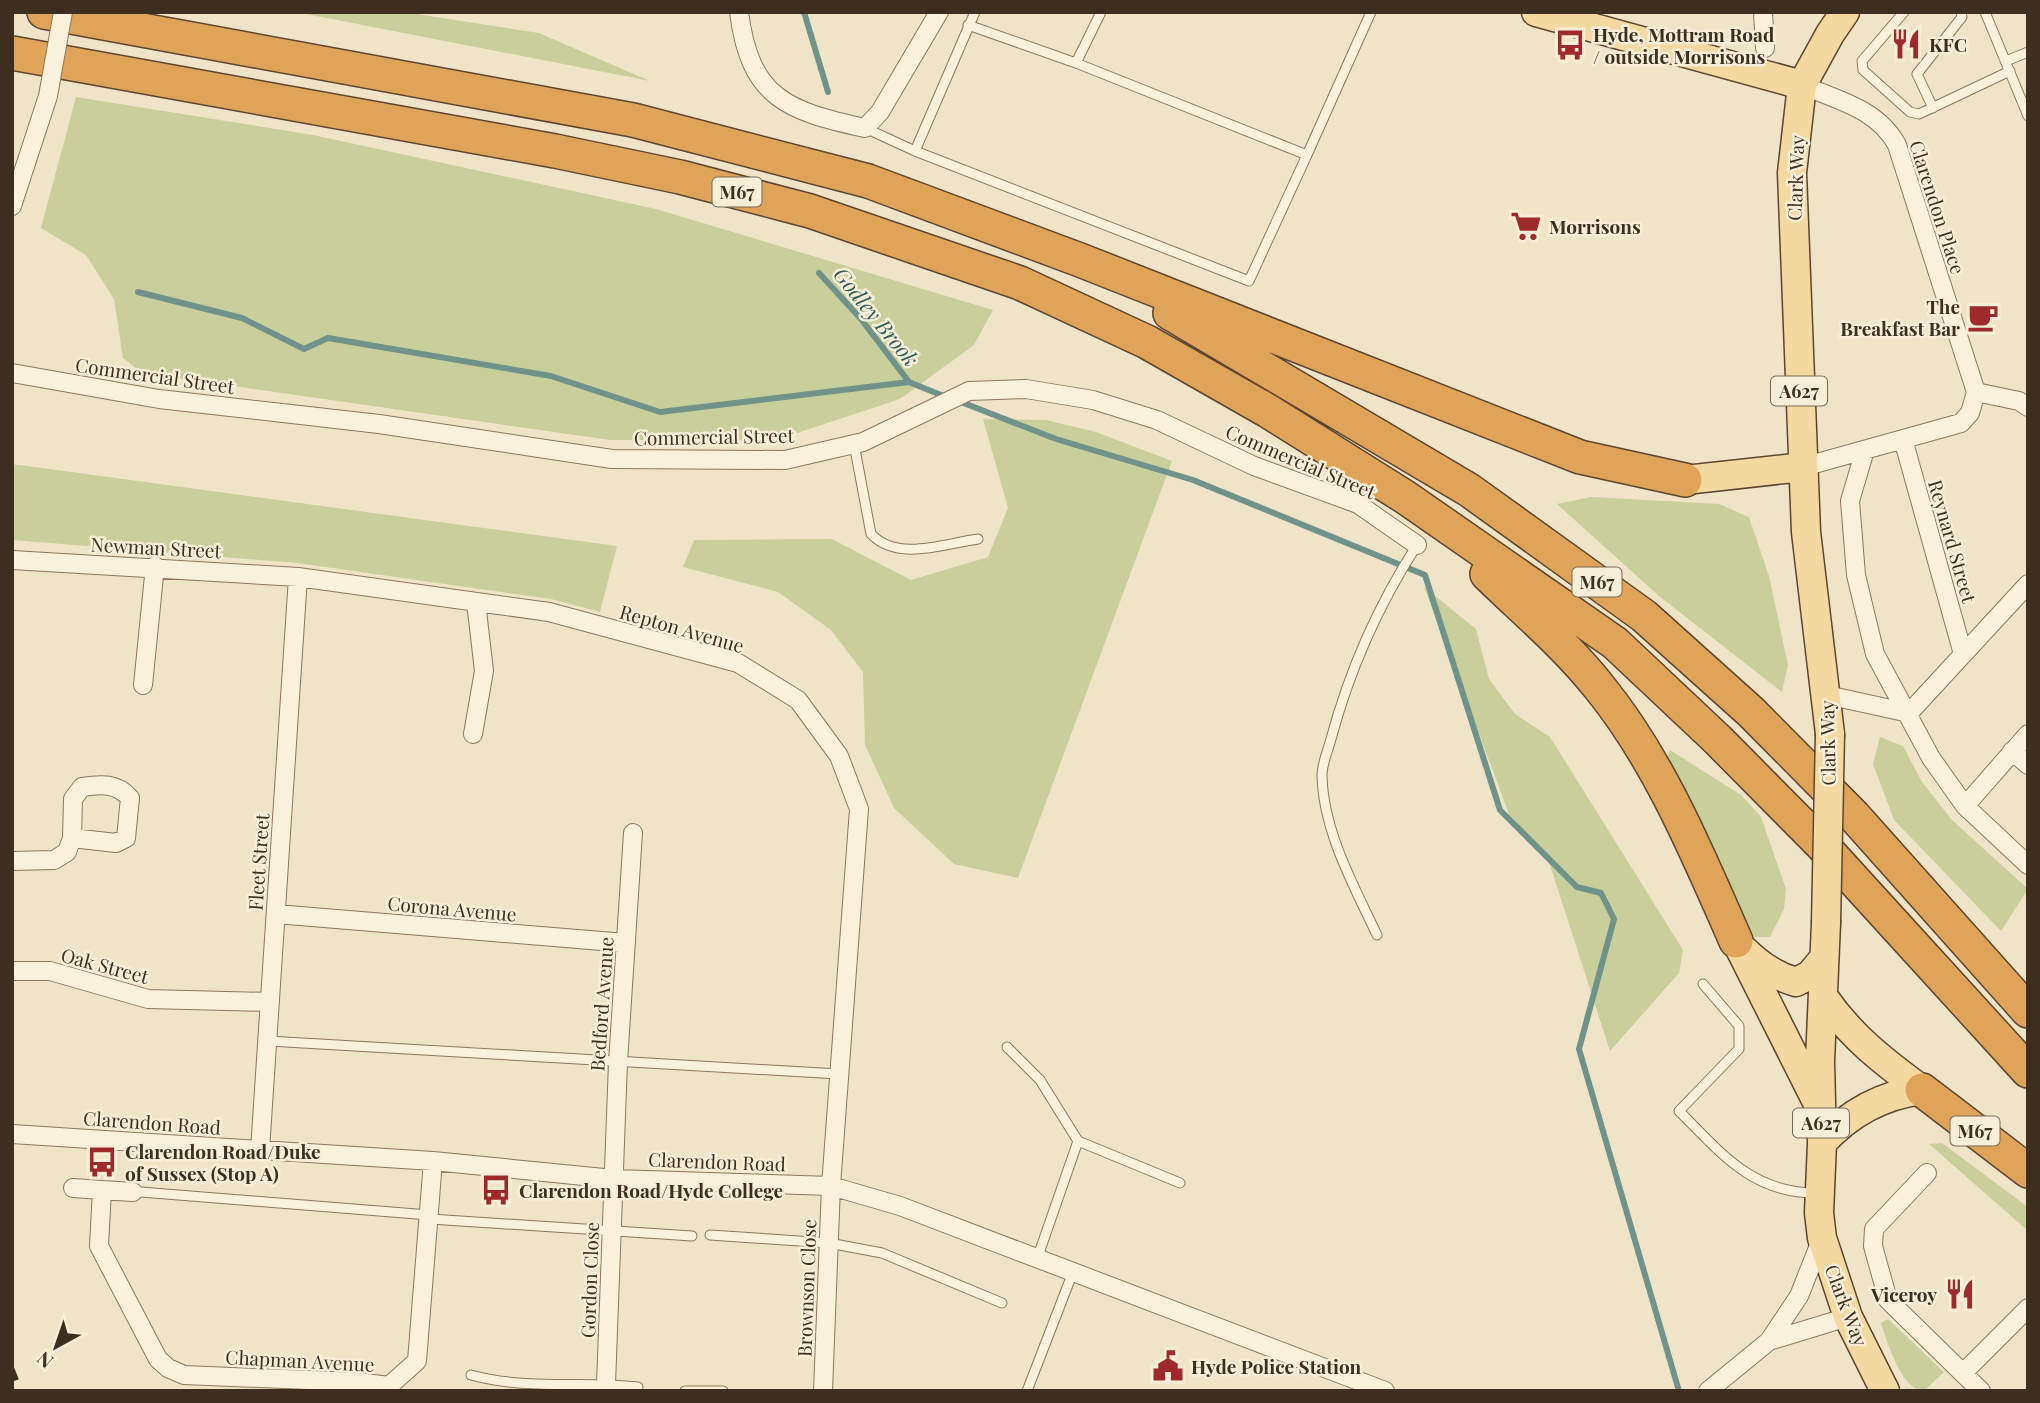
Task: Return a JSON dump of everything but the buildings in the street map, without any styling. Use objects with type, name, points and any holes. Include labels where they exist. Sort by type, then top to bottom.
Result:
[{"type":"highway","name":"M67","points":[[44,12],[633,120],[868,181],[1080,260],[1580,457],[1685,480]]},
{"type":"highway","name":"M67","points":[[12,53],[555,151],[680,177],[810,211],[1020,283],[1147,342],[1268,411],[1405,497],[1615,643],[1718,740],[1822,845],[2028,1071]]},
{"type":"highway","name":"M67","points":[[1080,260],[1469,490],[1644,616],[1751,712],[1854,816],[2028,1011]]},
{"type":"highway","name":"M67","points":[[1405,497],[1560,644],[1622,717],[1689,834],[1736,941]]},
{"type":"highway","name":"M67","points":[[1922,1090],[2028,1171]]},
{"type":"main road","points":[[1536,12],[1802,85]]},
{"type":"main road","name":"A627","points":[[1802,85],[1845,12]]},
{"type":"main road","name":"Clark Way","points":[[1802,85],[1792,173],[1803,467],[1806,532],[1827,695],[1829,734],[1819,1213],[1822,1238],[1848,1317],[1885,1391]]},
{"type":"main road","points":[[1685,480],[1803,467]]},
{"type":"main road","points":[[1736,941],[1758,964],[1778,976],[1796,982],[1810,975],[1824,958]]},
{"type":"main road","name":"A627","points":[[1736,941],[1820,1108]]},
{"type":"main road","points":[[1824,996],[1843,1025],[1868,1049],[1922,1090]]},
{"type":"main road","name":"A627","points":[[1822,1143],[1853,1114],[1895,1093],[1922,1090]]},
{"type":"street","points":[[12,206],[48,96],[63,12]]},
{"type":"street","points":[[739,12],[744,46],[755,70],[781,101],[796,111],[865,128],[880,112],[939,12]]},
{"type":"street","points":[[1763,12],[1765,48]]},
{"type":"street","name":"Clarendon Place","points":[[1802,85],[1868,113],[1889,130],[1897,145],[1976,392]]},
{"type":"street","name":"Commercial Street","points":[[12,373],[159,399],[379,424],[612,459],[785,460],[854,444],[969,391],[1026,389],[1093,400],[1157,420],[1254,466],[1358,505],[1417,545]]},
{"type":"street","points":[[1803,467],[1961,423],[1970,414],[1976,392],[2019,401],[2028,407]]},
{"type":"street","name":"Reynard Street","points":[[1903,439],[1963,654]]},
{"type":"street","points":[[1865,450],[1850,501],[1856,575],[1875,654],[1931,758],[1965,806],[2028,865]]},
{"type":"street","name":"Newman Street","points":[[12,560],[155,566],[298,577]]},
{"type":"street","points":[[143,685],[155,566]]},
{"type":"street","name":"Repton Avenue","points":[[298,577],[550,612],[738,663],[798,700],[839,756],[859,808],[831,1186]]},
{"type":"street","name":"Fleet Street","points":[[260,1150],[298,577]]},
{"type":"street","points":[[1909,713],[2028,584]]},
{"type":"street","points":[[473,734],[484,671],[476,602]]},
{"type":"street","points":[[1827,695],[1909,713]]},
{"type":"street","points":[[1965,806],[2028,734]]},
{"type":"street","points":[[2012,751],[2028,765]]},
{"type":"street","name":"Bedford Avenue","points":[[614,1179],[618,1062],[633,832]]},
{"type":"street","points":[[12,861],[54,860],[66,852],[72,838]]},
{"type":"street","name":"Corona Avenue","points":[[276,914],[626,943]]},
{"type":"street","name":"Oak Street","points":[[12,971],[50,971],[148,999],[270,1002]]},
{"type":"street","name":"Clarendon Road","points":[[12,1134],[433,1161],[614,1179],[831,1186],[900,1206],[1385,1391]]},
{"type":"street","name":"Chapman Avenue","points":[[102,1190],[99,1246],[158,1359],[169,1368],[184,1375],[389,1386],[417,1361],[433,1161]]},
{"type":"street","points":[[1927,1173],[1874,1229],[1874,1246],[1888,1300],[1982,1391]]},
{"type":"street","name":"Gordon Close","points":[[606,1384],[614,1179]]},
{"type":"street","name":"Brownson Close","points":[[822,1391],[831,1186]]},
{"type":"street","points":[[73,1188],[137,1192]]},
{"type":"street","points":[[1714,1389],[1769,1341],[1799,1296],[1822,1238]]},
{"type":"street","points":[[1963,1373],[2028,1308]]},
{"type":"street","points":[[1769,1341],[1848,1317]]},
{"type":"lane","points":[[915,151],[975,12]]},
{"type":"lane","points":[[1076,63],[1101,12]]},
{"type":"lane","points":[[865,128],[915,151],[1250,281],[1371,12]]},
{"type":"lane","points":[[1904,12],[1862,61],[1863,70],[1910,112],[1919,114],[2010,71]]},
{"type":"lane","points":[[1933,108],[1917,74],[1957,27],[1962,18],[1961,12]]},
{"type":"lane","points":[[1985,12],[2028,116]]},
{"type":"lane","points":[[968,25],[1076,63],[1307,155]]},
{"type":"lane","points":[[2006,61],[2028,52]]},
{"type":"lane","points":[[854,444],[870,534],[881,544],[903,550],[978,538]]},
{"type":"lane","points":[[1377,935],[1344,864],[1327,811],[1322,773],[1344,690],[1399,572],[1417,545]]},
{"type":"lane","points":[[1703,984],[1739,1026],[1739,1049],[1679,1111],[1735,1167],[1775,1189],[1821,1193]]},
{"type":"lane","points":[[268,1041],[839,1074]]},
{"type":"lane","points":[[1007,1047],[1040,1080],[1078,1141],[1180,1183]]},
{"type":"lane","points":[[1037,1259],[1078,1141]]},
{"type":"lane","points":[[137,1192],[692,1236]]},
{"type":"lane","points":[[710,1235],[829,1243],[882,1253],[1002,1303]]},
{"type":"lane","points":[[1027,1391],[1073,1272]]},
{"type":"lane","points":[[471,1375],[497,1382],[638,1387]]},
{"type":"lane","points":[[685,1391],[723,1391]]},
{"type":"green space","points":[[296,12],[404,12],[539,33],[650,81]]},
{"type":"green space","points":[[76,97],[313,135],[656,209],[993,310],[974,345],[900,399],[776,440],[610,440],[142,373],[123,358],[114,299],[86,255],[41,228]]},
{"type":"green space","points":[[983,419],[1046,420],[1096,432],[1172,461],[1018,878],[954,864],[894,808],[865,745],[863,672],[831,630],[778,592],[683,567],[694,540],[832,539],[911,580],[988,557],[1008,508]]},
{"type":"green space","points":[[12,464],[617,546],[600,612],[551,599],[297,563],[12,540]]},
{"type":"green space","points":[[1591,497],[1719,504],[1749,517],[1769,576],[1788,665],[1782,692],[1659,596],[1557,504]]},
{"type":"green space","points":[[1424,587],[1476,629],[1489,679],[1515,714],[1550,737],[1683,950],[1679,973],[1610,1051],[1547,856],[1509,814]]},
{"type":"green space","points":[[1880,737],[1903,746],[1922,782],[1952,820],[2028,889],[2001,931],[1894,820],[1873,764]]},
{"type":"green space","points":[[1670,750],[1741,795],[1761,817],[1786,889],[1784,909],[1770,937],[1754,937],[1667,759]]},
{"type":"green space","points":[[1942,1143],[2028,1207],[2028,1231],[1929,1144]]},
{"type":"green space","points":[[1888,1319],[1944,1372],[1924,1391],[1909,1383],[1896,1364],[1881,1323]]},
{"type":"waterway","name":"Godley Brook","points":[[804,12],[828,92]]},
{"type":"waterway","name":"Godley Brook","points":[[819,273],[861,319],[909,382]]},
{"type":"waterway","points":[[138,292],[242,318],[304,349],[328,338],[551,376],[660,412],[909,382],[946,397]]},
{"type":"waterway","points":[[956,400],[1056,439],[1193,480],[1425,575],[1500,810],[1577,887],[1601,893],[1614,919],[1579,1049],[1679,1391]]},
{"type":"railway","points":[[12,1369],[21,1391]]},
{"type":"place","name":"KFC","points":[[1906,44]]},
{"type":"place","name":"Hyde, Mottram Road / outside Morrisons","points":[[1570,45]]},
{"type":"place","name":"Morrisons","points":[[1526,226]]},
{"type":"place","name":"The Breakfast Bar","points":[[1983,317]]},
{"type":"place","name":"Clarendon Road/Duke of Sussex (Stop A)","points":[[102,1162]]},
{"type":"place","name":"Clarendon Road/Hyde College","points":[[496,1190]]},
{"type":"place","name":"Viceroy","points":[[1960,1294]]},
{"type":"place","name":"Hyde Police Station","points":[[1168,1366]]}]
